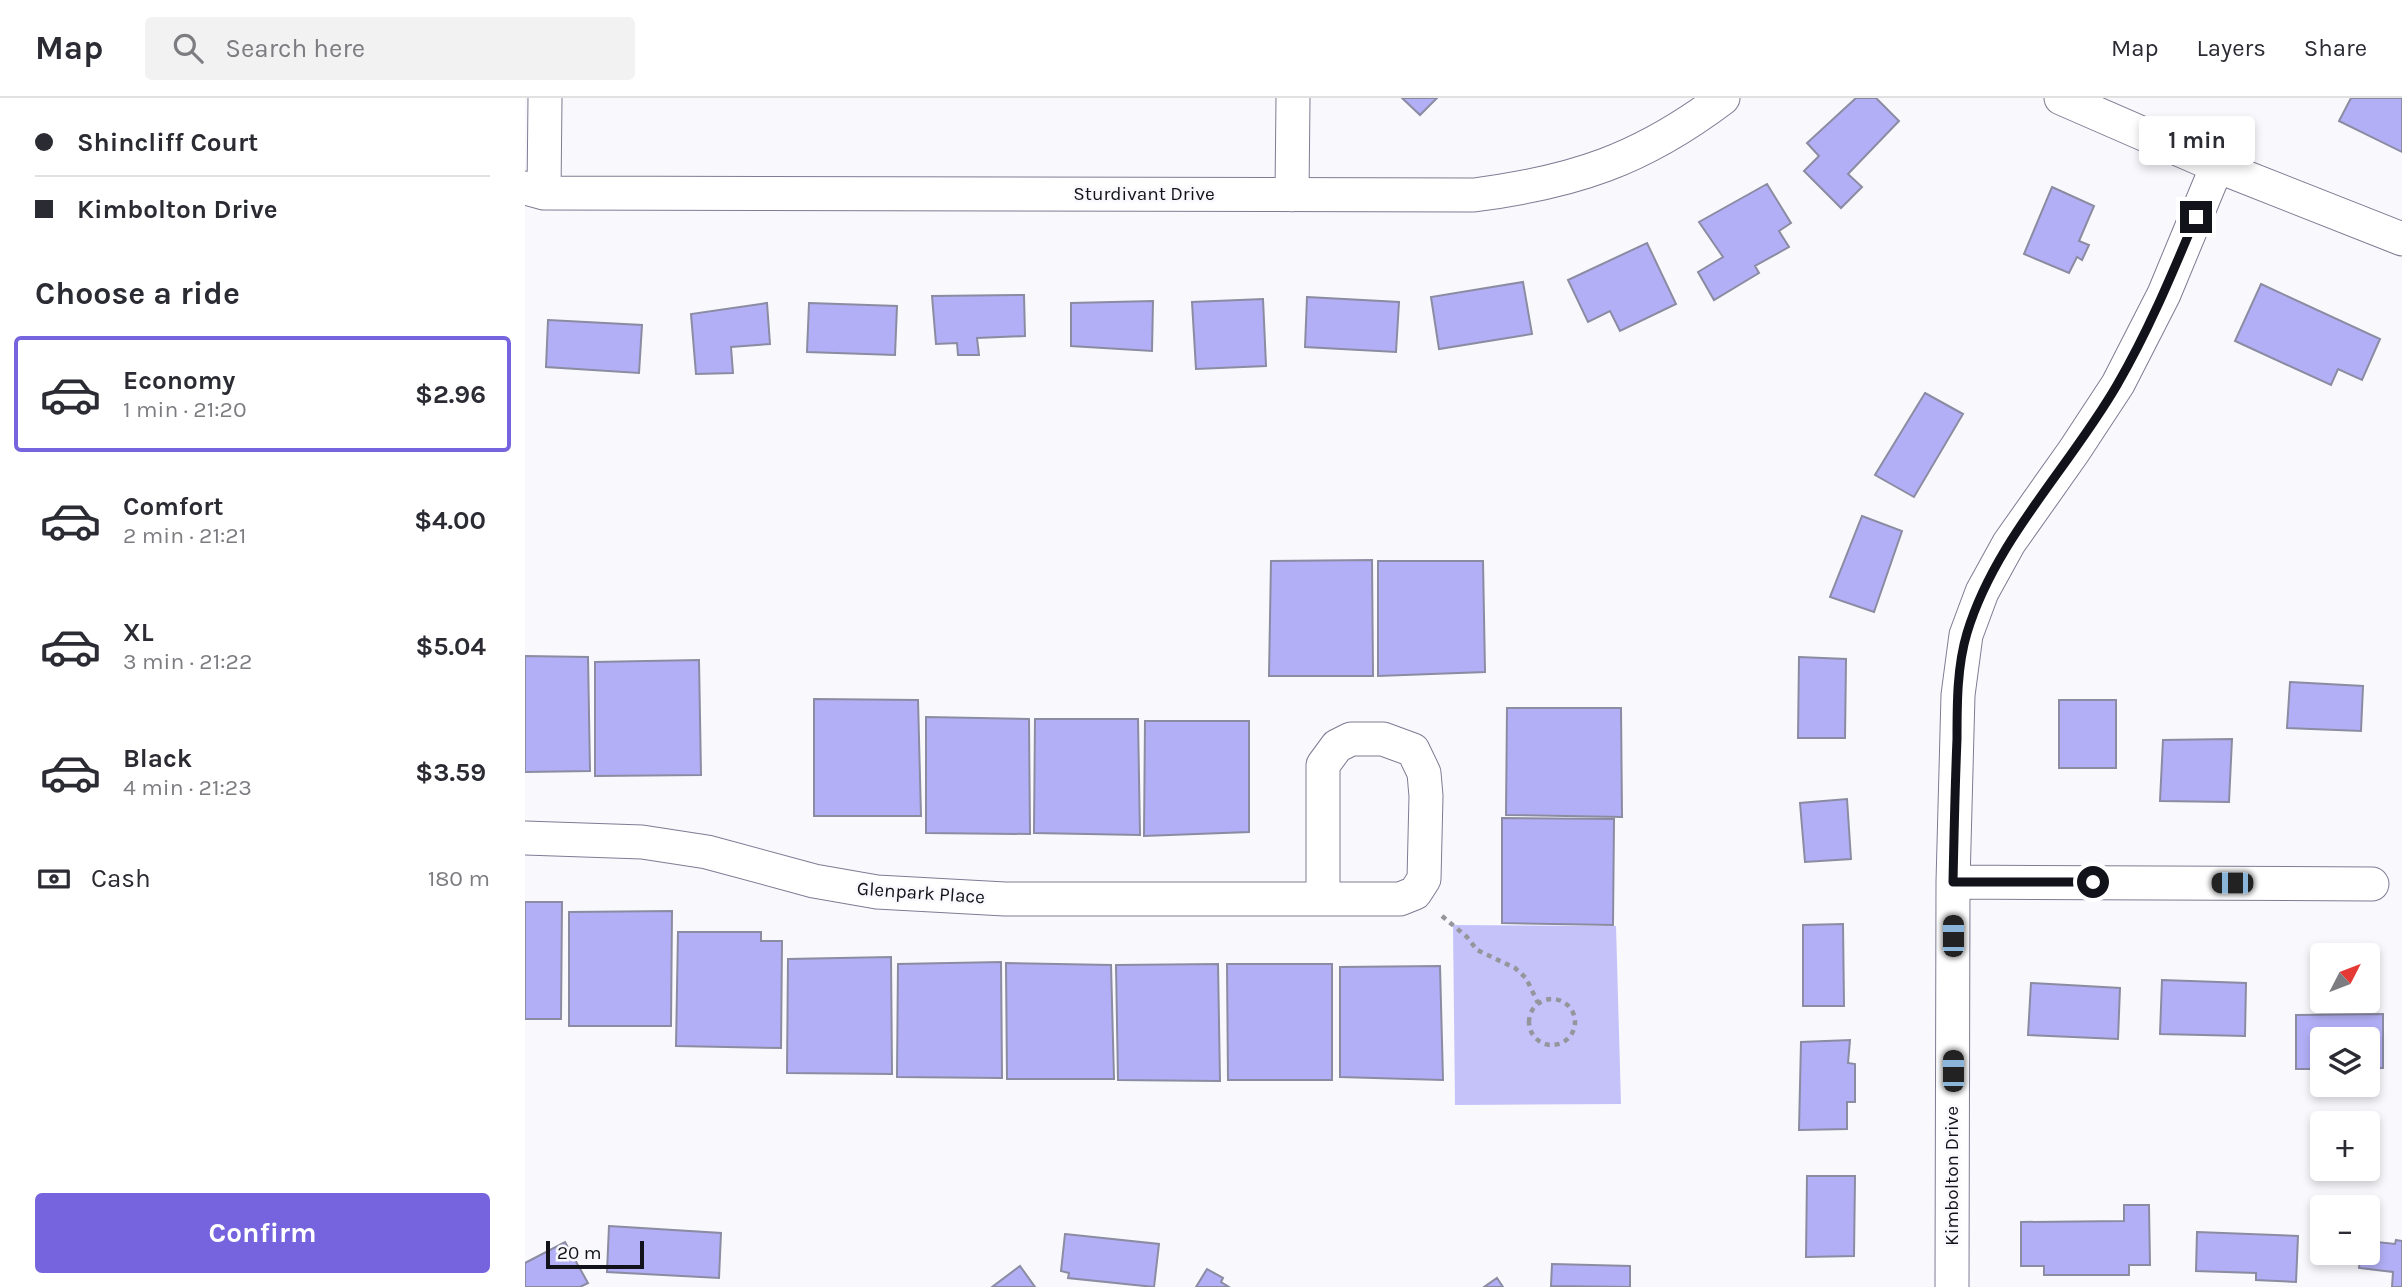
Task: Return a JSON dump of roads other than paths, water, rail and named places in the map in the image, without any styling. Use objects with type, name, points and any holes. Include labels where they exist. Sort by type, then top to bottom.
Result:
[{"type":"street","points":[[531,193],[545,98]]},
{"type":"street","points":[[1292,195],[1293,98]]},
{"type":"street","name":"Sturdivant Drive","points":[[531,193],[1474,195],[1529,188],[1578,176],[1664,139],[1723,98]]},
{"type":"street","points":[[2061,98],[2217,166],[2402,239]]},
{"type":"street","name":"Kimbolton Drive","points":[[1952,1287],[1953,882],[1958,695],[1966,635],[1982,592],[2009,543],[2118,384],[2164,294],[2217,166]]},
{"type":"street","name":"Glenpark Place","points":[[525,838],[642,842],[694,850],[814,881],[877,892],[1005,899],[1322,900],[1400,899],[1415,893],[1424,879],[1424,773],[1413,750],[1383,738],[1351,739],[1336,746],[1323,765],[1322,900]]},
{"type":"street","points":[[1953,882],[2372,884]]}]
